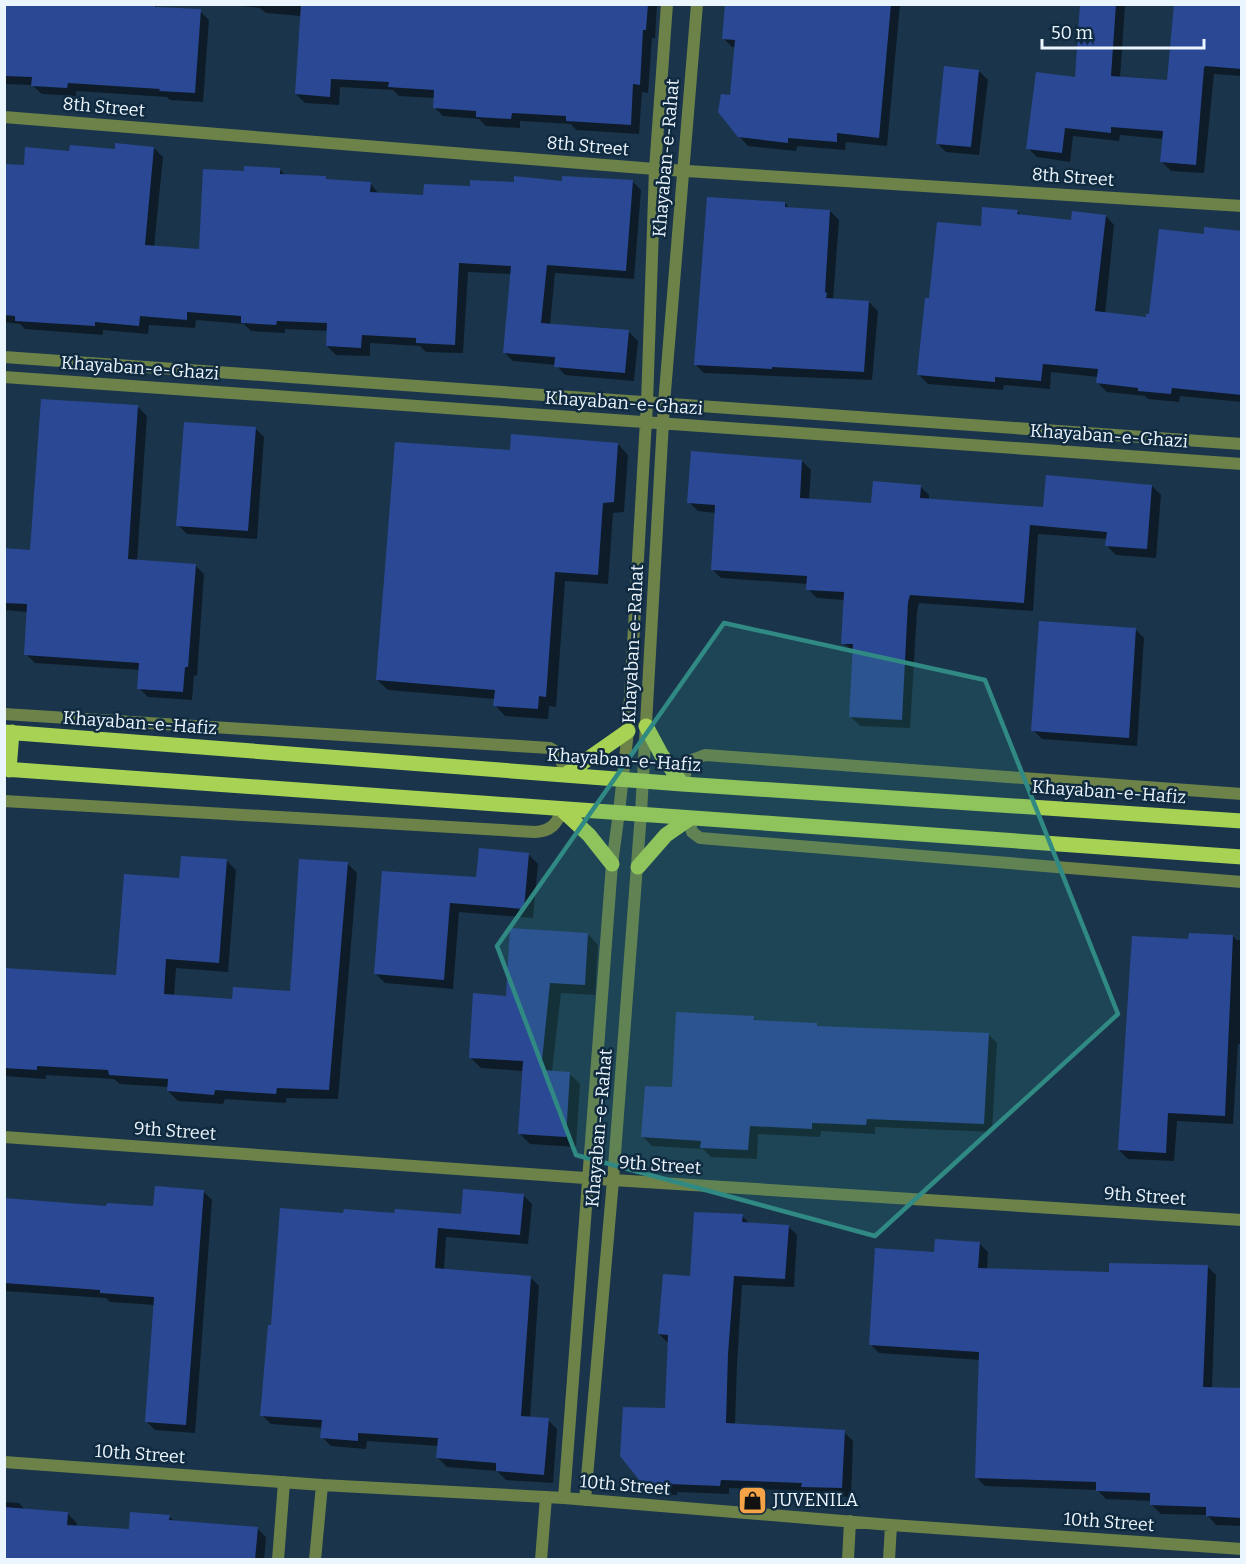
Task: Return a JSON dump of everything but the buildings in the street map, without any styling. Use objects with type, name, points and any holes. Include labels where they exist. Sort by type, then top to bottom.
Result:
[{"type":"main road","points":[[646,726],[661,754],[682,784]]},
{"type":"main road","points":[[565,775],[628,731]]},
{"type":"main road","points":[[8,732],[7,769],[1242,857]]},
{"type":"main road","name":"Khayaban-e-Hafiz","points":[[8,732],[682,784],[1242,821]]},
{"type":"main road","points":[[562,810],[589,836],[612,864]]},
{"type":"main road","points":[[638,867],[666,835],[688,819]]},
{"type":"street","name":"Khayaban-e-Rahat","points":[[564,1498],[612,864],[628,731],[647,403],[655,169],[667,4]]},
{"type":"street","name":"Khayaban-e-Rahat","points":[[585,1500],[638,867],[664,404],[697,4]]},
{"type":"street","name":"8th Street","points":[[4,117],[655,169],[1242,206]]},
{"type":"street","name":"Khayaban-e-Ghazi","points":[[4,357],[1242,444]]},
{"type":"street","name":"Khayaban-e-Ghazi","points":[[4,377],[1242,464]]},
{"type":"street","points":[[4,714],[550,748],[561,757],[565,775]]},
{"type":"street","points":[[682,784],[689,761],[705,754],[1242,794]]},
{"type":"street","points":[[4,801],[535,832],[545,831],[552,827],[558,821],[562,810]]},
{"type":"street","points":[[688,819],[692,832],[700,838],[1242,882]]},
{"type":"street","name":"9th Street","points":[[4,1137],[613,1180],[1242,1220]]},
{"type":"street","name":"10th Street","points":[[4,1462],[322,1485],[564,1498],[891,1525],[1242,1549]]},
{"type":"street","points":[[278,1560],[284,1482]]},
{"type":"street","points":[[315,1560],[322,1485]]},
{"type":"street","points":[[541,1560],[546,1497]]},
{"type":"street","points":[[848,1560],[850,1521]]},
{"type":"street","points":[[888,1560],[891,1525]]},
{"type":"highlighted area","points":[[724,623],[985,680],[1118,1014],[875,1236],[576,1155],[497,946]]},
{"type":"place","name":"JUVENILA","points":[[752,1500]]}]
